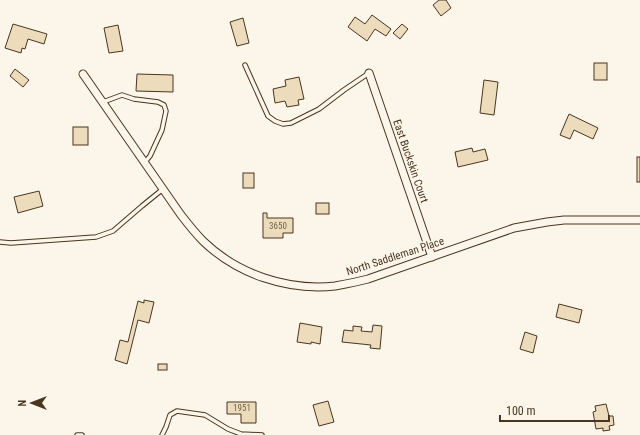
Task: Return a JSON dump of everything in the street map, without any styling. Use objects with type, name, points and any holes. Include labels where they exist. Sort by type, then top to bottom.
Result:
[{"type":"street","name":"East Buckskin Court","points":[[368,73],[432,257]]},
{"type":"street","name":"North Saddleman Place","points":[[83,74],[191,228],[216,252],[244,270],[268,279],[301,286],[335,286],[368,279],[514,228],[530,224],[564,220],[640,220]]},
{"type":"lane","points":[[245,66],[268,116],[275,121],[284,124],[291,123],[319,109],[368,73]]},
{"type":"lane","points":[[103,102],[122,95],[134,99],[164,104],[166,111],[162,130],[150,156],[144,163]]},
{"type":"lane","points":[[0,242],[11,243],[96,237],[113,231],[163,189]]},
{"type":"lane","points":[[162,435],[170,415],[177,411],[205,415],[228,429],[241,434],[262,435]]},
{"type":"lane","points":[[77,435],[82,435]]},
{"type":"building","points":[[439,0],[446,0],[451,8],[441,16],[433,5]]},
{"type":"building","points":[[372,15],[391,29],[386,36],[375,29],[367,41],[348,27],[355,17],[365,24]]},
{"type":"building","points":[[243,18],[249,43],[237,46],[230,22]]},
{"type":"building","points":[[13,24],[47,34],[44,44],[28,39],[25,49],[22,48],[21,53],[5,48]]},
{"type":"building","points":[[402,24],[408,29],[400,39],[393,33]]},
{"type":"building","points":[[118,25],[123,51],[109,53],[104,28]]},
{"type":"building","points":[[594,63],[607,63],[607,80],[594,80]]},
{"type":"building","points":[[15,69],[29,80],[23,87],[10,76]]},
{"type":"building","points":[[137,74],[173,75],[173,92],[136,91]]},
{"type":"building","points":[[299,77],[304,99],[298,100],[299,105],[287,107],[285,101],[275,103],[273,89],[286,86],[285,80]]},
{"type":"building","points":[[484,80],[498,82],[494,115],[480,113]]},
{"type":"building","points":[[569,114],[598,128],[593,139],[574,130],[570,139],[560,135]]},
{"type":"building","points":[[73,127],[88,127],[88,145],[73,145]]},
{"type":"building","points":[[472,148],[473,152],[485,149],[488,160],[458,167],[455,152]]},
{"type":"building","points":[[637,157],[640,157],[640,182],[637,182]]},
{"type":"building","points":[[243,173],[254,173],[254,188],[243,188]]},
{"type":"building","points":[[39,191],[43,206],[18,213],[14,197]]},
{"type":"building","points":[[316,203],[329,203],[329,214],[316,214]]},
{"type":"building","points":[[263,213],[267,213],[267,218],[293,218],[293,233],[283,233],[283,238],[263,238]]},
{"type":"building","points":[[144,300],[154,302],[149,323],[138,320],[127,364],[115,360],[120,340],[128,342],[138,301],[144,303]]},
{"type":"building","points":[[559,304],[582,310],[579,323],[556,317]]},
{"type":"building","points":[[300,323],[322,327],[320,344],[311,342],[311,344],[297,342]]},
{"type":"building","points":[[373,325],[382,326],[380,349],[370,348],[371,345],[342,342],[344,330],[353,331],[353,326],[362,327],[361,331],[372,332]]},
{"type":"building","points":[[525,332],[537,336],[533,353],[520,349]]},
{"type":"building","points":[[158,364],[167,364],[167,370],[158,370]]},
{"type":"building","points":[[328,401],[334,422],[319,426],[313,405]]},
{"type":"building","points":[[227,402],[256,402],[256,423],[241,423],[241,414],[227,414]]},
{"type":"building","points":[[606,404],[609,416],[613,416],[614,425],[609,426],[610,430],[603,431],[603,428],[596,429],[593,412],[596,411],[595,406]]}]
